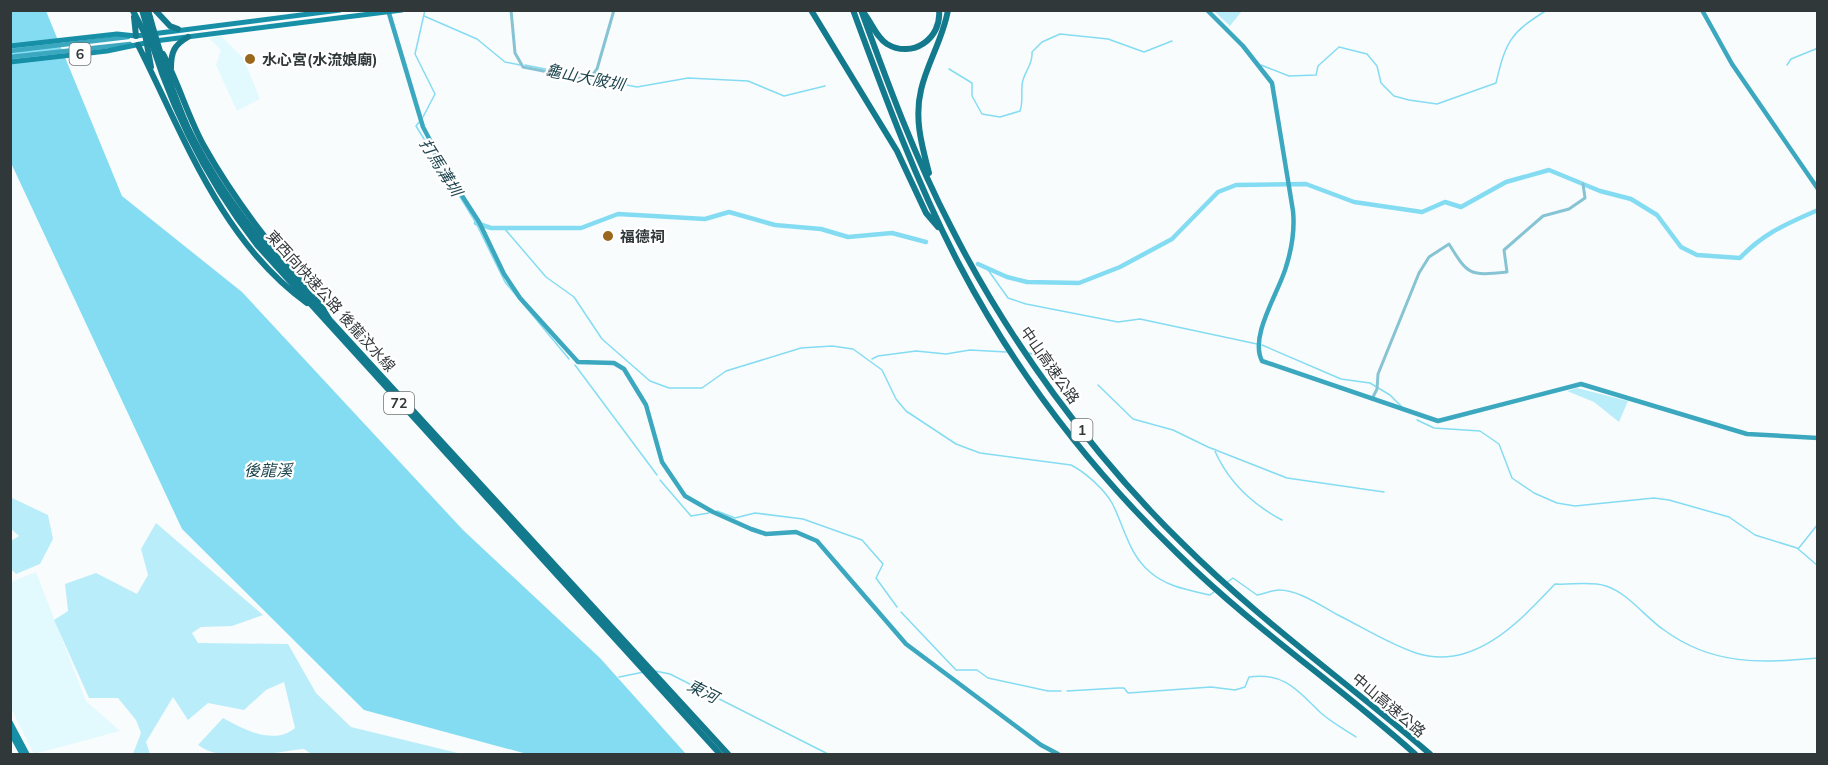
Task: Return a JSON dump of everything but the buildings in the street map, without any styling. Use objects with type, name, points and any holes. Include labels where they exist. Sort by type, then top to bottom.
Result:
[{"type":"highway","name":"東西向快速公路 後龍汶水線","points":[[142,10],[166,87],[194,149],[232,213],[307,303],[720,754]]},
{"type":"highway","name":"東西向快速公路 後龍汶水線","points":[[152,10],[179,106],[209,166],[237,211],[275,260],[728,754]]},
{"type":"highway","points":[[152,10],[170,26],[178,29]]},
{"type":"highway","points":[[152,10],[153,33],[156,41],[171,69],[203,145],[225,182],[261,233],[319,302],[329,319]]},
{"type":"highway","points":[[813,10],[897,151],[926,213],[944,234]]},
{"type":"highway","name":"中山高速公路","points":[[853,10],[910,162],[944,234],[999,334],[1062,425],[1120,495],[1210,584],[1415,754]]},
{"type":"highway","points":[[862,10],[882,40],[903,49],[916,48],[930,38],[938,26],[939,10]]},
{"type":"highway","name":"中山高速公路","points":[[862,10],[935,194],[983,288],[1030,360],[1127,486],[1212,572],[1430,754]]},
{"type":"highway","points":[[935,194],[919,130],[918,108],[926,74],[946,22],[947,10]]},
{"type":"highway","points":[[133,11],[146,34],[153,75]]},
{"type":"highway","points":[[133,11],[136,36]]},
{"type":"highway","points":[[171,69],[171,55],[176,45],[188,37]]},
{"type":"highway","points":[[138,45],[188,152],[227,216],[280,281],[307,303]]},
{"type":"main road","name":"6","points":[[10,46],[117,34],[136,36],[340,10]]},
{"type":"main road","name":"6","points":[[10,60],[402,10]]},
{"type":"main road","points":[[10,722],[27,754]]},
{"type":"main road","points":[[10,732],[22,754]]},
{"type":"street","points":[[511,10],[515,53],[523,67],[589,80],[597,69],[614,10]]},
{"type":"street","points":[[1206,10],[1244,46],[1272,83],[1288,182],[1295,232],[1286,270],[1259,345],[1262,361],[1430,420],[1447,421],[1574,383],[1747,434],[1818,438]]},
{"type":"street","points":[[1702,10],[1732,64],[1818,189]]},
{"type":"street","points":[[388,11],[423,127],[448,174],[484,230],[504,274],[520,298],[578,362],[614,363],[624,369],[635,383],[646,405],[662,462],[685,496],[751,530],[766,534],[796,532],[817,541],[906,644],[1041,745],[1058,754]]},
{"type":"street","points":[[10,51],[136,36]]},
{"type":"street","points":[[10,60],[148,42]]},
{"type":"street","points":[[1371,400],[1377,387],[1377,374],[1394,330],[1429,257],[1449,244],[1464,268],[1480,274],[1507,272],[1504,250],[1543,216],[1569,209],[1586,198],[1583,184]]},
{"type":"shaded area","points":[[1214,11],[1242,11],[1230,26]]},
{"type":"shaded area","points":[[221,36],[243,58],[260,99],[237,111],[216,65],[221,50],[209,38]]},
{"type":"shaded area","points":[[1577,388],[1628,401],[1619,422],[1594,402],[1567,391]]},
{"type":"shaded area","points":[[10,497],[48,515],[53,539],[40,564],[16,574],[11,569],[11,541],[19,536],[11,529]]},
{"type":"shaded area","points":[[156,523],[263,615],[232,626],[201,627],[192,633],[198,643],[288,644],[316,693],[351,727],[462,754],[311,754],[304,749],[235,756],[209,751],[198,745],[223,718],[249,731],[268,736],[278,736],[295,728],[284,682],[266,690],[244,710],[208,703],[188,720],[173,697],[146,742],[150,754],[133,754],[141,733],[136,720],[118,698],[89,698],[54,620],[68,611],[65,584],[96,573],[137,594],[148,575],[141,549]]},
{"type":"shaded area","points":[[36,572],[86,701],[120,731],[34,754],[11,708],[11,582]]},
{"type":"water","name":"後龍溪","points":[[10,11],[46,11],[122,196],[242,292],[463,530],[600,658],[686,754],[527,754],[364,710],[182,529],[11,163]]},
{"type":"waterway","name":"打馬溝圳","points":[[423,117],[435,94],[415,54],[425,10]]},
{"type":"waterway","name":"龜山大陂圳","points":[[1261,65],[1289,76],[1316,75],[1318,66],[1339,47],[1367,54],[1377,66],[1381,83],[1394,96],[1437,104],[1496,83],[1511,39],[1525,25],[1547,10]]},
{"type":"waterway","name":"龜山大陂圳","points":[[424,16],[477,39],[505,62],[520,65]]},
{"type":"waterway","name":"龜山大陂圳","points":[[949,69],[972,83],[972,96],[982,114],[1000,117],[1020,111],[1022,84],[1032,52],[1042,42],[1060,34],[1108,39],[1144,52],[1172,41]]},
{"type":"waterway","name":"龜山大陂圳","points":[[1787,65],[1791,59],[1818,48]]},
{"type":"waterway","name":"龜山大陂圳","points":[[525,65],[637,87],[688,78],[748,81],[784,96],[825,86]]},
{"type":"waterway","name":"打馬溝圳","points":[[420,121],[416,126],[445,173]]},
{"type":"waterway","points":[[978,264],[1007,277],[1027,282],[1079,283],[1120,267],[1172,239],[1218,192],[1236,185],[1306,184],[1354,202],[1422,212],[1445,202],[1461,207],[1506,182],[1549,170],[1600,191],[1631,199],[1657,215],[1681,247],[1697,255],[1740,258],[1767,235],[1818,210]]},
{"type":"waterway","points":[[451,182],[476,223],[505,282],[569,359]]},
{"type":"waterway","points":[[476,223],[491,228],[581,228],[618,214],[705,219],[729,212],[775,225],[821,229],[848,237],[892,233],[926,242]]},
{"type":"waterway","points":[[504,228],[546,277],[574,297],[602,339],[650,381],[669,388],[702,388],[726,371],[801,348],[832,346],[853,349],[882,370],[896,399],[906,411],[956,444],[980,453],[1071,465],[1076,468],[1094,481],[1109,498],[1132,549],[1150,572],[1178,587],[1210,595],[1215,591]]},
{"type":"waterway","points":[[986,267],[1008,298],[1026,304],[1118,322],[1140,319],[1257,344]]},
{"type":"waterway","points":[[1262,345],[1341,379],[1370,383],[1390,395],[1401,406]]},
{"type":"waterway","points":[[872,359],[878,356],[916,351],[946,354],[970,350],[1006,352]]},
{"type":"waterway","points":[[1029,353],[1048,360]]},
{"type":"waterway","points":[[575,365],[657,475]]},
{"type":"waterway","points":[[1098,385],[1133,419],[1173,430],[1208,447],[1287,478],[1384,492]]},
{"type":"waterway","points":[[1417,420],[1434,428],[1480,431],[1499,444],[1512,478],[1534,493],[1557,503],[1575,506],[1654,498],[1669,500],[1729,517],[1755,535],[1797,548],[1818,566]]},
{"type":"waterway","points":[[1214,449],[1233,481],[1261,507],[1282,520]]},
{"type":"waterway","points":[[660,480],[691,516],[709,513]]},
{"type":"waterway","points":[[717,511],[735,518],[755,513],[803,519],[862,540],[883,564],[876,578],[897,607]]},
{"type":"waterway","points":[[1798,549],[1818,524]]},
{"type":"waterway","points":[[1226,583],[1233,578],[1257,595],[1279,590],[1294,593],[1310,599],[1396,645],[1416,653],[1437,657],[1457,655],[1494,640],[1527,613],[1555,584],[1587,583],[1614,589],[1657,625],[1682,642],[1719,656],[1757,661],[1818,658]]},
{"type":"waterway","points":[[901,612],[956,670],[977,670],[988,678],[1048,691],[1061,691]]},
{"type":"waterway","name":"東河","points":[[655,671],[670,674],[828,754]]},
{"type":"waterway","name":"東河","points":[[619,677],[644,672]]},
{"type":"waterway","points":[[1067,691],[1124,688],[1128,693],[1211,687],[1235,690],[1245,687],[1249,677],[1272,677],[1290,685],[1325,716],[1356,737]]},
{"type":"place","name":"水心宮(水流娘廟)","points":[[250,59]]},
{"type":"place","name":"福德祠","points":[[608,236]]}]
